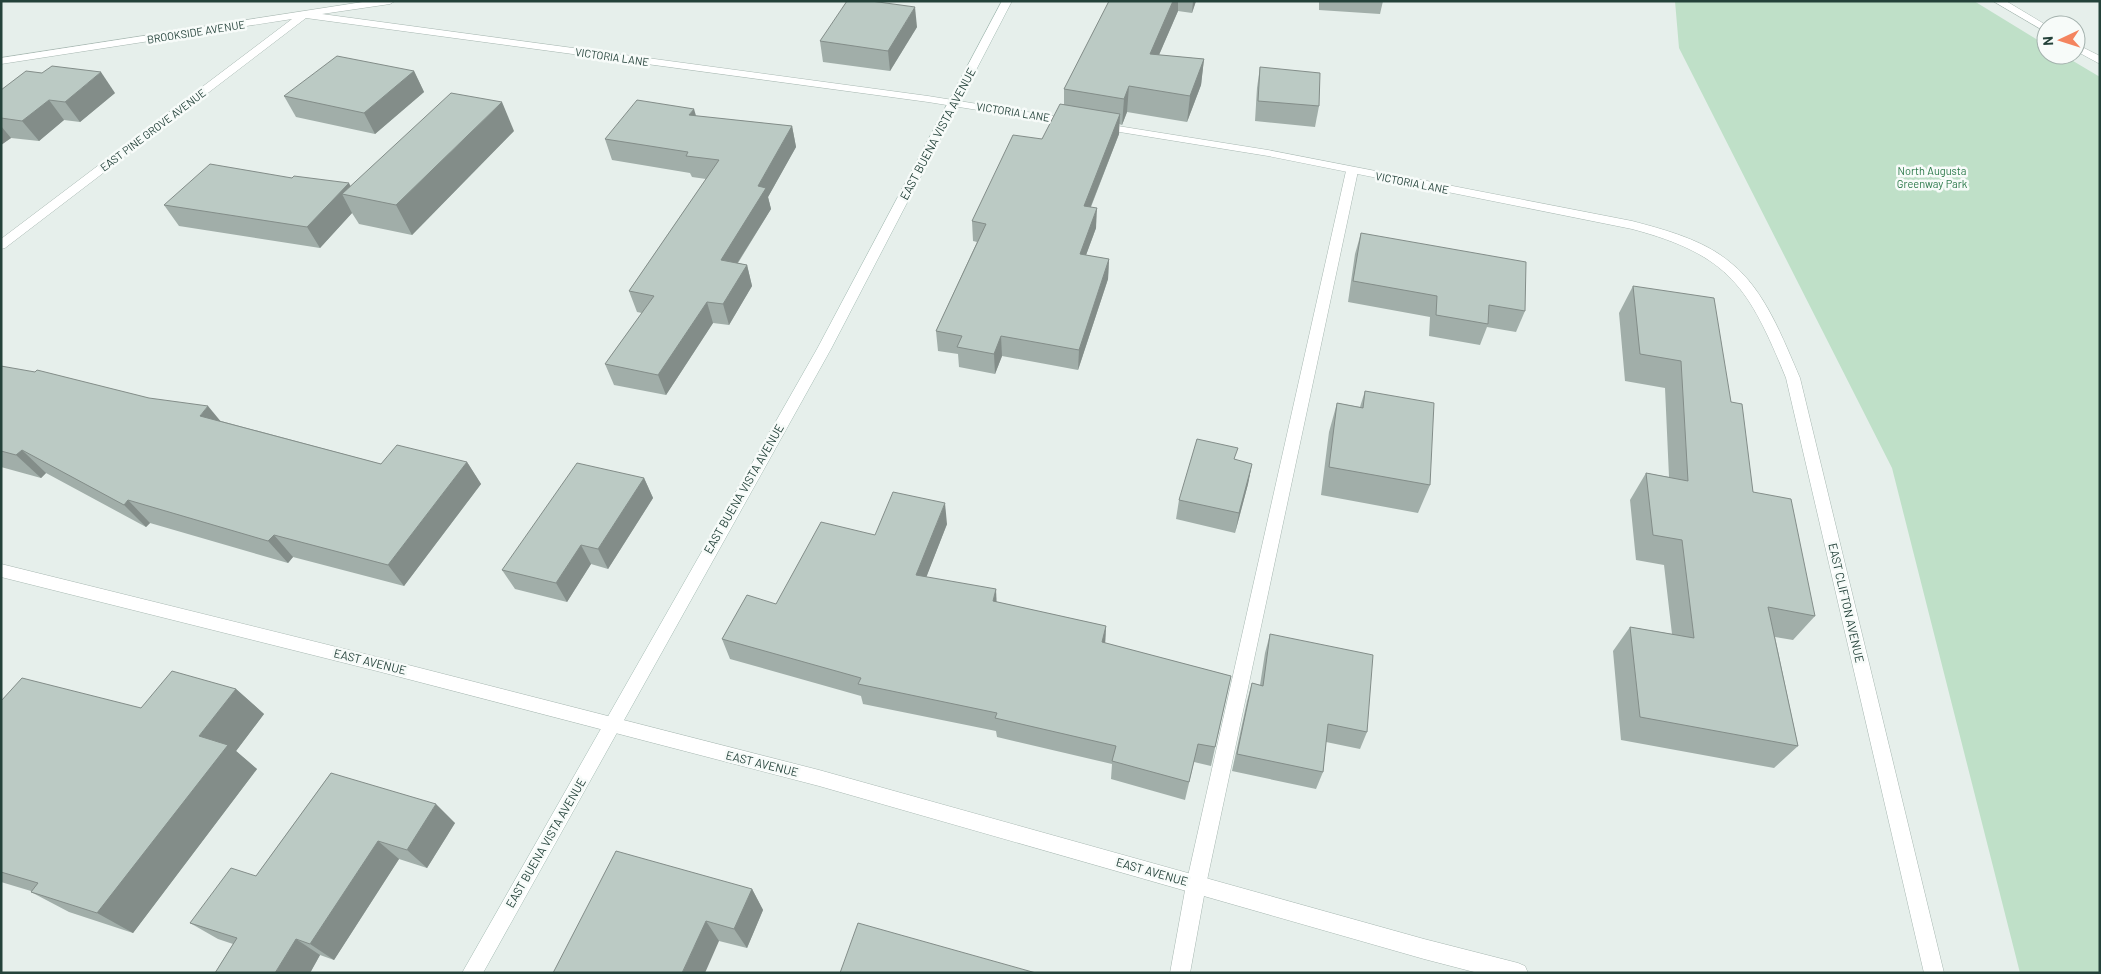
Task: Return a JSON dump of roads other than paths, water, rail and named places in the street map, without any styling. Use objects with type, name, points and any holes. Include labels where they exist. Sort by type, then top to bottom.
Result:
[{"type":"street","name":"BROOKSIDE AVENUE","points":[[1,60],[304,15],[356,4],[390,1]]},
{"type":"street","name":"EAST BUENA VISTA AVENUE","points":[[472,973],[824,349],[1007,1]]},
{"type":"street","points":[[1998,1],[2036,23]]},
{"type":"street","name":"VICTORIA LANE","points":[[304,15],[954,103],[1268,153],[1632,225],[1668,235],[1712,257]]},
{"type":"street","name":"EAST PINE GROVE AVENUE","points":[[1,245],[304,15]]},
{"type":"street","points":[[2086,53],[2100,61]]},
{"type":"street","points":[[1180,973],[1196,884],[1352,171]]},
{"type":"street","name":"EAST CLIFTON AVENUE","points":[[1712,257],[1735,273],[1759,306],[1778,342],[1793,378],[1934,973]]},
{"type":"street","name":"EAST AVENUE","points":[[1,570],[377,664],[819,778],[1424,949],[1518,973]]},
{"type":"park label","name":"North Augusta Greenway Park","points":[[1932,177]]}]
